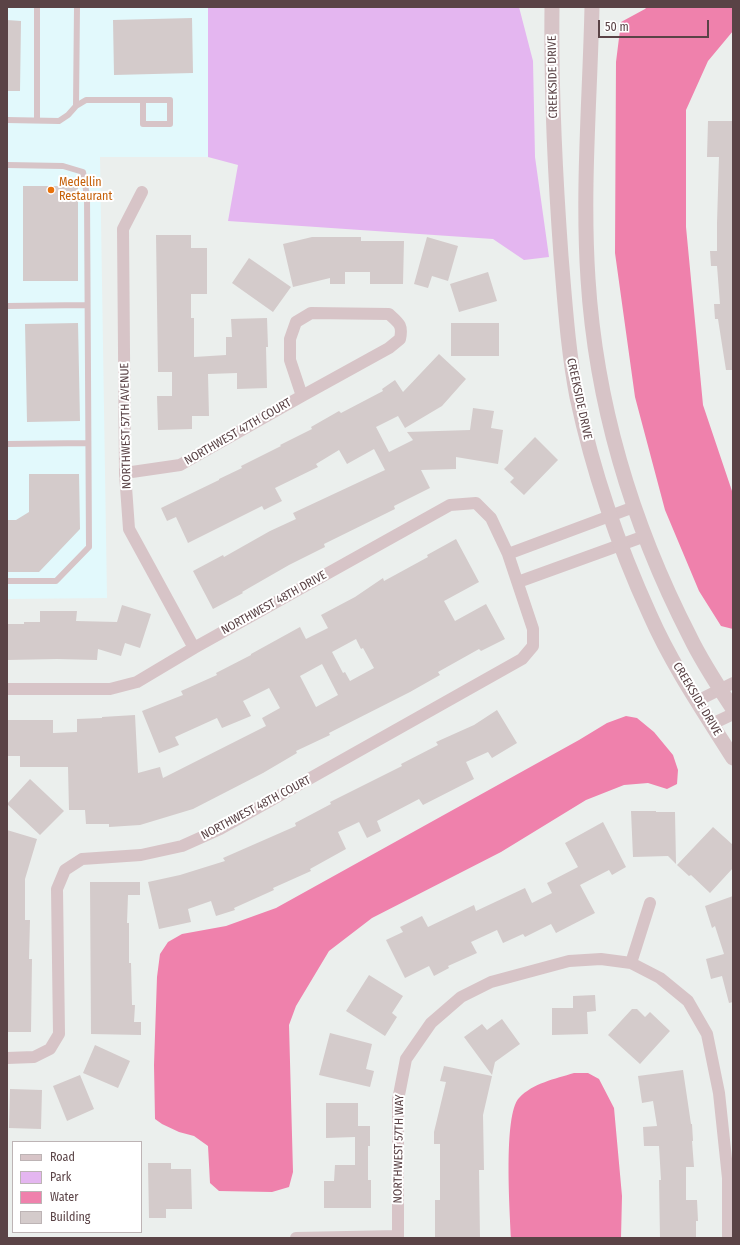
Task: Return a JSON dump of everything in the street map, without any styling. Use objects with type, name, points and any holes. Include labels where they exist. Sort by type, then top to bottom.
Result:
[{"type":"street","name":"CREEKSIDE DRIVE","points":[[552,7],[551,44],[557,205],[565,310],[577,397],[594,465],[610,516],[650,616],[697,701],[733,758]]},
{"type":"street","name":"CREEKSIDE DRIVE","points":[[592,7],[586,166],[586,230],[588,279],[599,375],[622,468],[644,536],[667,590],[690,638],[727,686],[733,709]]},
{"type":"street","name":"NORTHWEST 57TH AVENUE","points":[[142,192],[124,230],[125,473],[129,529],[194,648]]},
{"type":"street","name":"NORTHWEST 47TH COURT","points":[[125,473],[180,465],[389,348],[400,339],[402,329],[398,322],[389,314],[311,312],[296,322],[290,339],[290,360],[302,396]]},
{"type":"street","name":"NORTHWEST 48TH DRIVE","points":[[7,689],[110,689],[137,682],[194,648],[450,505],[476,503],[491,518],[508,554],[518,582]]},
{"type":"street","points":[[508,554],[634,507]]},
{"type":"street","points":[[518,582],[644,536]]},
{"type":"street","name":"NORTHWEST 48TH COURT","points":[[7,1058],[34,1057],[50,1050],[59,1034],[57,889],[65,870],[82,859],[141,855],[182,846],[220,829],[522,659],[533,646],[533,629],[518,582]]},
{"type":"street","points":[[697,701],[727,686]]},
{"type":"street","points":[[712,724],[733,714]]},
{"type":"street","points":[[632,963],[650,902]]},
{"type":"street","name":"NORTHWEST 57TH WAY","points":[[398,1237],[398,1100],[406,1059],[431,1023],[461,997],[491,982],[569,961],[601,959],[632,963],[660,978],[688,1000],[707,1034],[719,1093],[728,1178],[728,1238]]},
{"type":"street","points":[[296,1238],[398,1237]]},
{"type":"lane","points":[[36,7],[37,120]]},
{"type":"lane","points":[[76,106],[77,7]]},
{"type":"lane","points":[[7,120],[59,121],[68,115],[76,106],[86,100],[143,100],[170,100],[170,124],[143,124],[143,100]]},
{"type":"lane","points":[[7,165],[63,166],[83,172],[87,196],[86,305],[89,547],[56,581],[7,581]]},
{"type":"lane","points":[[7,306],[86,305]]},
{"type":"lane","points":[[7,444],[88,443]]},
{"type":"shaded area","points":[[7,7],[208,7],[208,157],[100,157],[107,598],[7,599]]},
{"type":"green space","points":[[208,7],[519,7],[533,61],[535,157],[549,257],[524,260],[493,239],[228,221],[238,165],[208,157]]},
{"type":"water","points":[[647,7],[733,7],[733,31],[708,61],[686,110],[686,227],[703,405],[733,494],[733,629],[721,626],[699,591],[665,510],[635,397],[615,253],[616,62],[621,22]]},
{"type":"water","points":[[626,716],[637,718],[654,732],[673,755],[678,770],[677,784],[667,789],[648,783],[624,785],[586,800],[501,852],[372,918],[329,951],[296,1006],[289,1025],[293,1172],[289,1187],[272,1192],[219,1191],[210,1183],[208,1146],[194,1136],[179,1132],[155,1119],[154,1065],[157,977],[160,954],[168,942],[182,934],[226,926],[276,908],[607,723]]},
{"type":"water","points":[[574,1073],[588,1073],[599,1079],[614,1108],[622,1196],[621,1238],[511,1238],[509,1143],[514,1108],[519,1098],[531,1089],[545,1082]]},
{"type":"building","points":[[192,18],[193,73],[114,75],[113,20]]},
{"type":"building","points":[[7,20],[21,21],[20,91],[7,91]]},
{"type":"building","points":[[708,121],[733,121],[733,370],[726,370],[718,319],[715,319],[714,304],[720,304],[717,266],[711,266],[710,251],[717,251],[719,157],[707,157]]},
{"type":"building","points":[[23,186],[78,186],[78,281],[23,281]]},
{"type":"building","points":[[156,235],[191,235],[191,248],[207,248],[207,294],[191,294],[191,318],[194,318],[194,357],[226,355],[226,337],[232,337],[231,319],[267,318],[267,388],[237,389],[237,373],[208,374],[209,416],[192,416],[192,429],[158,430],[157,396],[172,396],[172,372],[158,372]]},
{"type":"building","points":[[312,237],[361,237],[361,241],[404,241],[403,284],[370,284],[370,272],[345,272],[345,284],[330,284],[330,278],[293,287],[283,244]]},
{"type":"building","points":[[427,237],[458,246],[448,281],[432,276],[428,288],[414,284]]},
{"type":"building","points":[[249,258],[291,287],[273,312],[232,283]]},
{"type":"building","points":[[488,272],[497,301],[459,312],[450,284]]},
{"type":"building","points":[[78,323],[80,421],[27,422],[25,324]]},
{"type":"building","points":[[451,323],[499,323],[499,356],[451,356]]},
{"type":"building","points":[[439,354],[466,379],[442,406],[405,428],[398,416],[376,427],[389,452],[413,440],[407,432],[470,430],[473,408],[494,411],[491,428],[503,430],[498,464],[456,457],[456,469],[421,470],[430,488],[394,506],[395,509],[324,544],[325,547],[289,565],[213,609],[193,571],[223,555],[224,557],[270,531],[296,519],[293,513],[385,470],[374,449],[347,464],[339,450],[316,464],[318,467],[275,488],[282,501],[264,510],[262,506],[188,543],[176,517],[167,521],[161,508],[242,468],[241,466],[312,429],[311,427],[339,411],[341,413],[383,391],[382,389],[395,380],[403,392]]},
{"type":"building","points":[[535,437],[558,460],[524,495],[510,482],[514,478],[504,469]]},
{"type":"building","points":[[29,474],[79,474],[80,529],[39,572],[7,572],[7,520],[16,520],[29,512]]},
{"type":"building","points":[[456,539],[479,582],[444,601],[455,621],[486,604],[505,639],[481,651],[479,649],[438,672],[440,675],[410,692],[329,733],[330,735],[296,751],[297,753],[263,773],[193,809],[140,825],[109,827],[109,824],[86,824],[85,810],[69,810],[68,767],[20,767],[20,756],[7,756],[7,720],[53,720],[53,733],[77,732],[77,719],[135,715],[138,773],[160,767],[163,778],[266,726],[262,718],[280,708],[269,688],[243,701],[251,716],[222,728],[217,718],[175,737],[179,745],[159,753],[142,711],[183,695],[181,691],[217,675],[216,673],[300,627],[306,639],[328,628],[321,615],[355,597],[383,578],[384,581],[428,557],[427,555]],"holes":[[[356,639],[361,649],[363,648],[374,668],[350,681],[345,672],[343,673],[332,652]],[[322,664],[338,695],[316,707],[300,676]]]},
{"type":"building","points":[[122,605],[151,614],[140,648],[125,643],[121,656],[98,649],[97,660],[7,660],[7,624],[40,622],[40,611],[77,611],[76,621],[117,622]]},
{"type":"building","points":[[497,710],[517,743],[492,758],[488,752],[466,762],[474,779],[423,805],[419,799],[377,821],[381,831],[367,838],[359,822],[338,832],[346,849],[310,869],[311,871],[234,908],[235,910],[216,916],[211,901],[188,909],[191,922],[159,929],[148,882],[180,875],[225,861],[223,858],[296,826],[295,823],[331,804],[330,802],[402,766],[401,764],[438,745],[436,742],[474,725]]},
{"type":"building","points":[[30,779],[64,811],[40,835],[7,804]]},
{"type":"building","points":[[631,811],[675,812],[676,864],[668,856],[633,857]]},
{"type":"building","points":[[603,822],[626,867],[612,875],[609,870],[580,885],[595,913],[556,933],[551,924],[525,937],[523,934],[503,943],[497,930],[471,942],[477,953],[448,966],[449,968],[434,976],[429,966],[405,978],[386,940],[403,932],[400,927],[422,916],[428,927],[474,905],[476,911],[525,888],[532,903],[552,893],[547,883],[578,867],[565,843]]},
{"type":"building","points":[[713,827],[733,845],[733,868],[710,893],[691,875],[689,876],[677,865]]},
{"type":"building","points":[[7,830],[37,839],[25,879],[25,920],[30,920],[29,959],[32,959],[31,1032],[7,1032]]},
{"type":"building","points":[[90,882],[140,882],[140,895],[128,895],[127,923],[129,923],[129,963],[131,963],[132,1005],[135,1005],[134,1022],[141,1022],[141,1035],[91,1034]]},
{"type":"building","points":[[733,896],[733,1002],[729,1003],[722,976],[711,979],[706,959],[724,954],[715,926],[712,928],[705,906]]},
{"type":"building","points":[[369,975],[403,996],[392,1013],[397,1017],[385,1036],[346,1011]]},
{"type":"building","points":[[595,995],[596,1011],[587,1012],[588,1034],[552,1035],[552,1008],[573,1008],[573,996]]},
{"type":"building","points":[[632,1009],[637,1009],[645,1017],[650,1012],[670,1031],[640,1064],[608,1035]]},
{"type":"building","points":[[502,1019],[520,1044],[495,1062],[492,1075],[464,1037],[482,1024],[487,1030]]},
{"type":"building","points":[[330,1033],[372,1044],[366,1069],[374,1071],[370,1087],[319,1075]]},
{"type":"building","points":[[95,1045],[130,1061],[118,1088],[83,1073]]},
{"type":"building","points":[[444,1066],[492,1076],[483,1115],[484,1170],[479,1170],[480,1238],[435,1238],[435,1200],[440,1200],[440,1144],[434,1144],[434,1132],[446,1082],[440,1081]]},
{"type":"building","points":[[683,1070],[692,1124],[694,1167],[686,1167],[686,1200],[697,1200],[698,1221],[696,1221],[696,1238],[660,1238],[659,1180],[661,1180],[659,1146],[644,1146],[643,1127],[657,1126],[653,1101],[642,1103],[638,1076]]},
{"type":"building","points":[[80,1075],[94,1109],[67,1121],[53,1086]]},
{"type":"building","points":[[10,1089],[42,1090],[41,1129],[9,1128]]},
{"type":"building","points":[[326,1103],[358,1103],[358,1126],[370,1126],[370,1146],[368,1146],[368,1180],[371,1180],[371,1208],[324,1208],[324,1181],[334,1181],[335,1165],[355,1165],[355,1137],[326,1138]]},
{"type":"building","points":[[148,1163],[171,1163],[171,1169],[191,1169],[192,1209],[166,1209],[166,1218],[149,1218]]},
{"type":"place","name":"Medellin Restaurant","points":[[51,190]]}]
